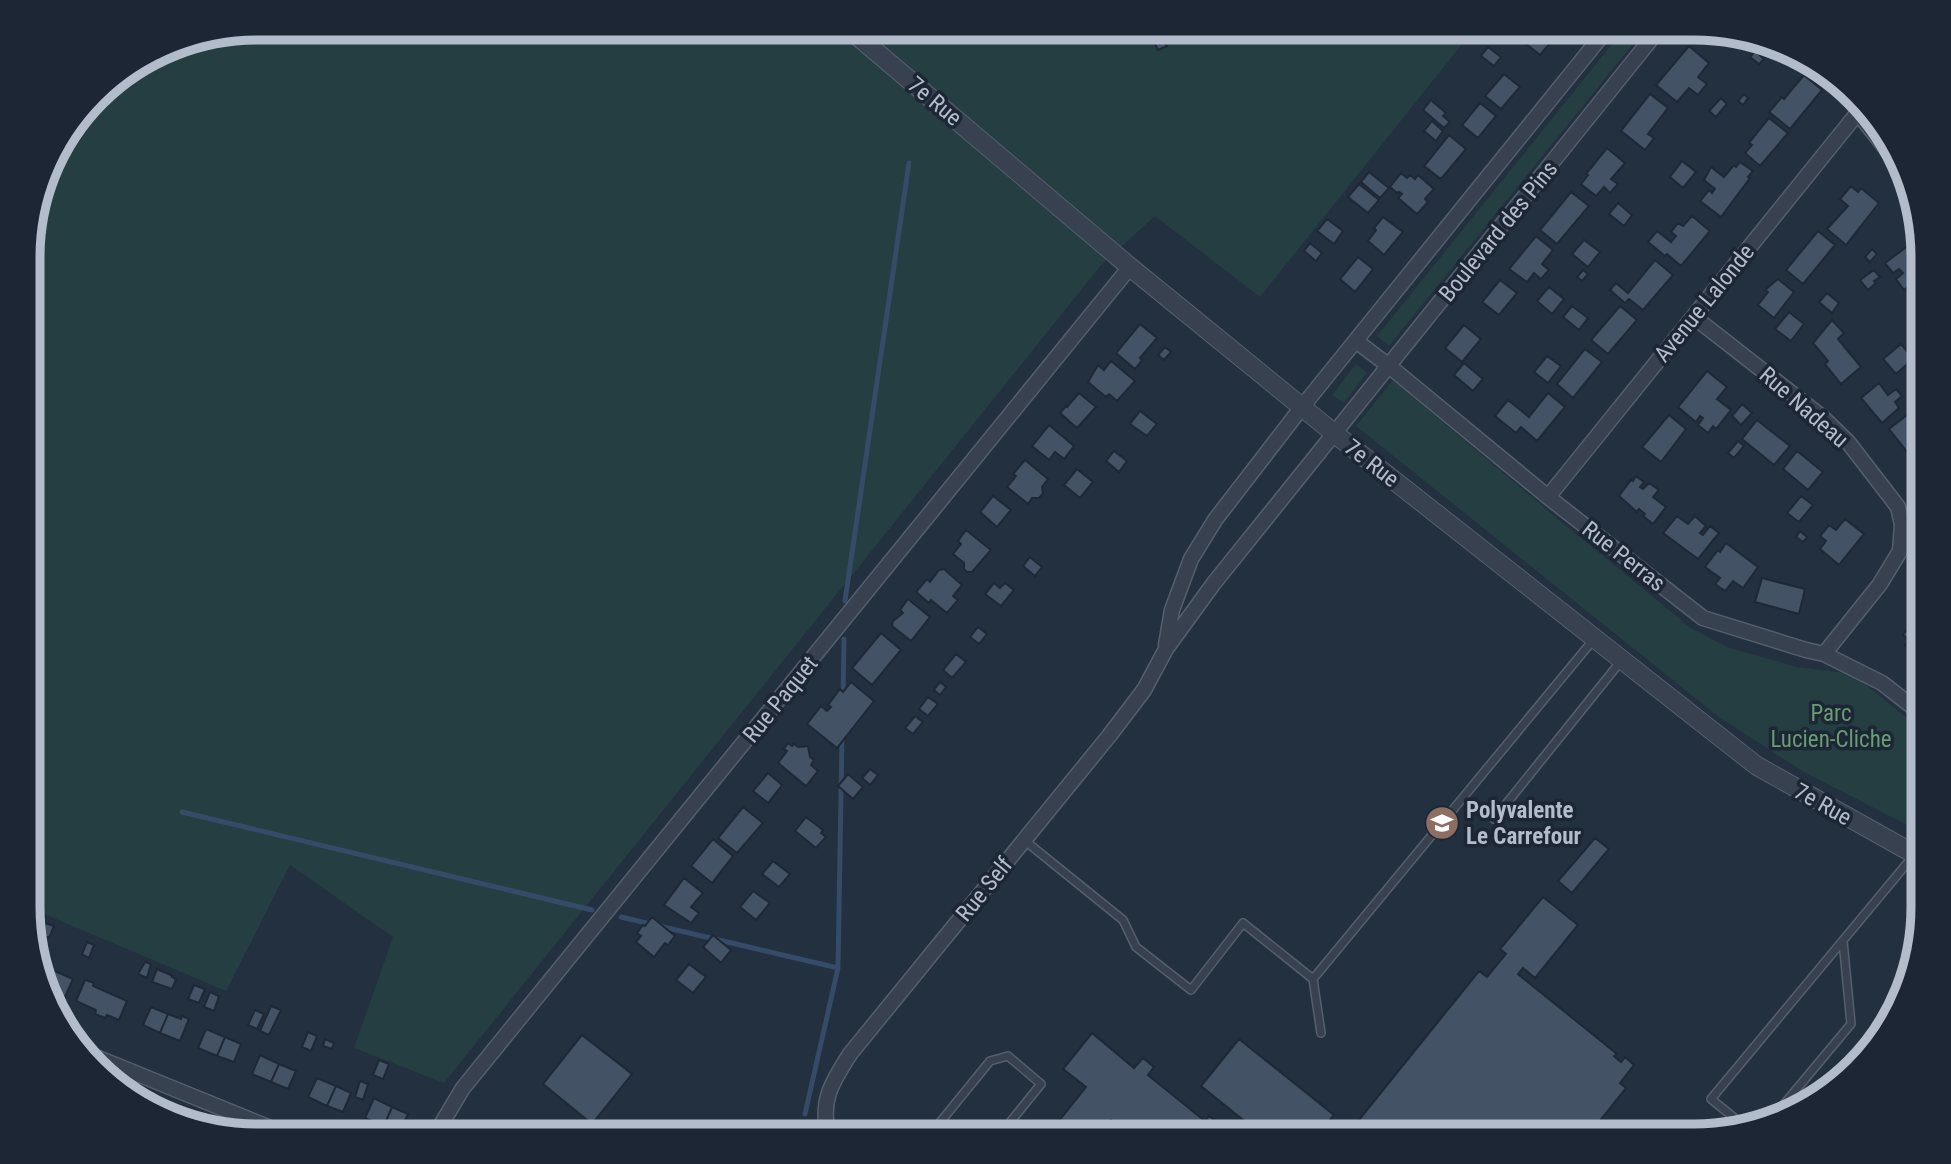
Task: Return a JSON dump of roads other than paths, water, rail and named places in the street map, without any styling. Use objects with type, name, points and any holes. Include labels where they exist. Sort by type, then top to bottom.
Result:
[{"type":"street","name":"7e Rue","points":[[862,40],[1130,267],[1335,434],[1757,766],[1910,848]]},
{"type":"street","name":"Boulevard des Pins","points":[[1302,407],[1598,40]]},
{"type":"street","name":"Boulevard des Pins","points":[[1335,434],[1650,40]]},
{"type":"street","name":"Avenue Lalonde","points":[[1548,497],[1857,115]]},
{"type":"street","name":"Rue Paquet","points":[[441,1124],[463,1088],[1130,267]]},
{"type":"street","name":"Rue Nadeau","points":[[1694,317],[1822,417],[1848,442],[1898,508],[1902,525],[1900,551],[1880,584],[1824,654]]},
{"type":"street","name":"Rue Perras","points":[[1356,341],[1548,497],[1703,618],[1824,654],[1882,683],[1910,705]]},
{"type":"street","name":"Rue Self","points":[[1166,649],[1172,610],[1191,559],[1215,520],[1302,407]]},
{"type":"street","name":"Rue Self","points":[[825,1124],[826,1101],[832,1081],[844,1063],[1109,736],[1144,690],[1166,649],[1214,583],[1335,434]]},
{"type":"street","points":[[116,1071],[257,1124]]},
{"type":"lane","points":[[1313,979],[1594,638]]},
{"type":"lane","points":[[1494,818],[1622,660]]},
{"type":"lane","points":[[1024,840],[1123,920],[1136,947],[1191,990],[1243,923],[1313,979],[1321,1033]]},
{"type":"lane","points":[[1737,1120],[1711,1099],[1910,864]]},
{"type":"lane","points":[[1785,1103],[1852,1024],[1843,941]]},
{"type":"lane","points":[[939,1124],[990,1061],[1008,1056],[1041,1084],[1009,1123]]},
{"type":"waterway","points":[[845,601],[909,163]]},
{"type":"waterway","points":[[843,699],[844,639]]},
{"type":"waterway","points":[[805,1114],[838,968],[842,737]]},
{"type":"waterway","points":[[182,812],[592,910]]},
{"type":"waterway","points":[[621,917],[838,968]]},
{"type":"place","name":"Polyvalente Le Carrefour","points":[[1442,823]]},
{"type":"park label","name":"Parc Lucien-Cliche","points":[[1831,726]]}]
